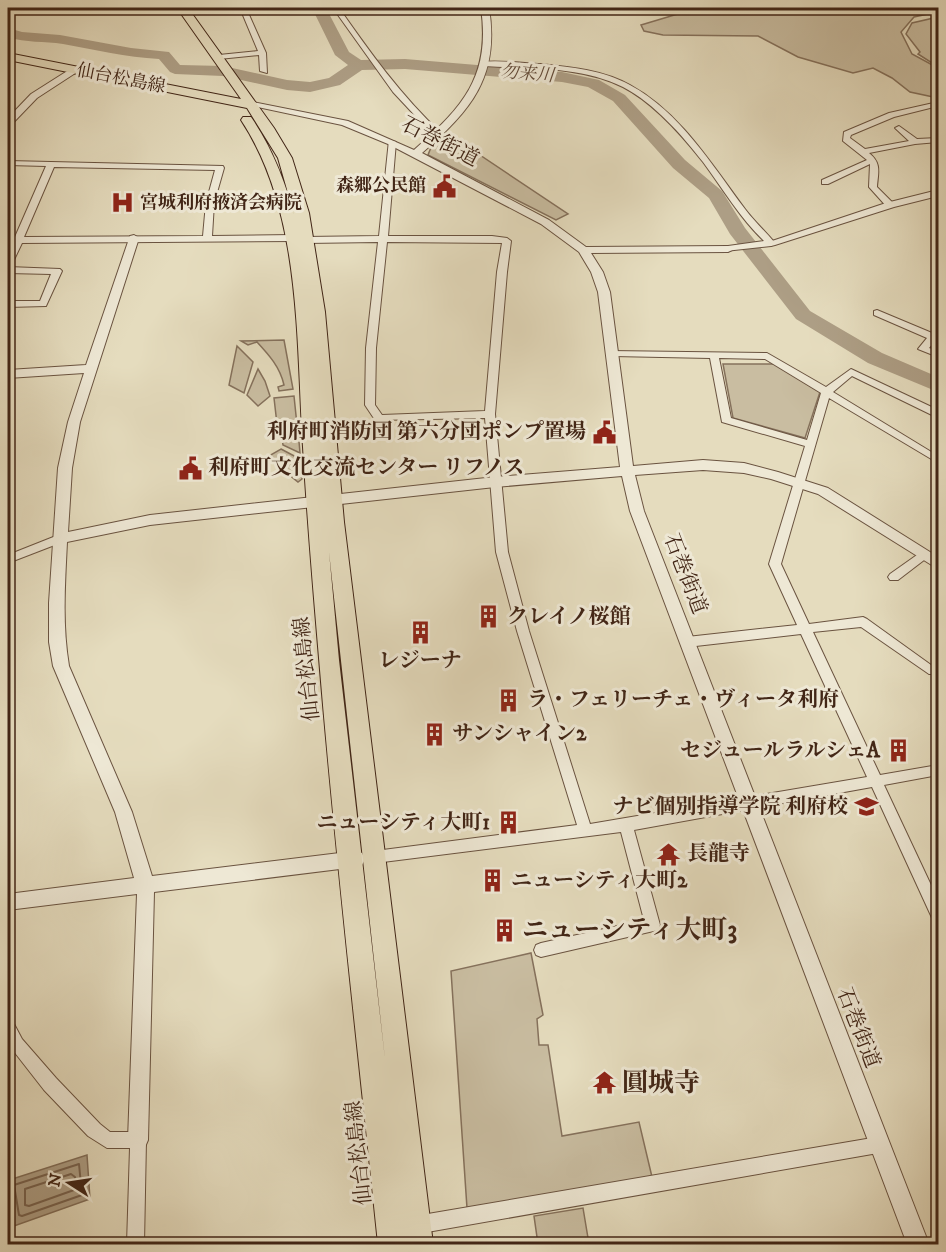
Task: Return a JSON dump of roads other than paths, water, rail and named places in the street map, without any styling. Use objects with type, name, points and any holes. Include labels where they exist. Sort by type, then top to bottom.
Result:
[{"type":"main road","points":[[183,8],[191,22],[201,31],[219,57],[231,85]]},
{"type":"main road","points":[[191,22],[192,32],[231,85]]},
{"type":"main road","name":"仙台松島線","points":[[8,57],[75,70],[231,85],[285,158],[300,203],[300,239],[317,312],[329,660],[392,1245]]},
{"type":"main road","name":"仙台松島線","points":[[325,502],[375,857],[418,1235]]},
{"type":"street","points":[[243,8],[262,53],[264,71]]},
{"type":"street","points":[[336,8],[382,75],[408,108],[438,135]]},
{"type":"street","points":[[416,154],[438,135],[467,103],[478,83],[488,43],[489,22],[485,8]]},
{"type":"street","points":[[219,57],[262,53]]},
{"type":"street","points":[[484,64],[574,71],[609,79],[637,92],[677,128],[696,149],[755,230],[768,243]]},
{"type":"street","points":[[8,123],[34,96],[75,70]]},
{"type":"street","name":"石巻街道","points":[[231,85],[345,123],[416,154],[545,222],[583,250],[597,272],[604,292],[627,470],[637,511],[918,1245]]},
{"type":"street","points":[[890,205],[873,187],[875,166],[873,160],[846,139],[847,134],[887,114],[939,104]]},
{"type":"street","points":[[899,128],[915,142]]},
{"type":"street","points":[[864,152],[915,142],[939,140]]},
{"type":"street","points":[[392,142],[371,348],[370,405],[380,418],[490,414]]},
{"type":"street","points":[[825,182],[873,160]]},
{"type":"street","points":[[8,163],[220,168],[210,202],[207,238]]},
{"type":"street","points":[[8,264],[51,164]]},
{"type":"street","points":[[583,250],[728,249],[768,243],[890,205],[939,193]]},
{"type":"street","points":[[134,237],[74,422],[65,468],[56,603],[57,642],[61,666],[126,816],[145,885],[147,901],[136,1245]]},
{"type":"street","points":[[8,240],[134,237],[492,239],[507,241],[502,272],[490,414],[502,552],[523,631],[586,831]]},
{"type":"street","points":[[8,270],[57,271],[44,304],[8,304]]},
{"type":"street","points":[[877,313],[936,335],[923,349],[939,354]]},
{"type":"street","points":[[613,353],[767,356],[939,460]]},
{"type":"street","points":[[714,355],[726,420],[810,444]]},
{"type":"street","points":[[8,374],[91,369]]},
{"type":"street","points":[[939,414],[851,372],[826,392],[775,564],[939,915]]},
{"type":"street","points":[[8,559],[61,538],[150,520],[495,483],[703,465],[744,468],[799,482],[823,491],[852,507],[939,564]]},
{"type":"street","points":[[894,577],[924,554]]},
{"type":"street","points":[[687,642],[863,622],[937,673]]},
{"type":"street","points":[[8,902],[586,831],[939,771]]},
{"type":"street","points":[[541,950],[653,925],[626,825]]},
{"type":"street","points":[[8,1027],[17,1044],[50,1084],[94,1130],[108,1140],[138,1140]]},
{"type":"street","points":[[418,1235],[878,1144]]},
{"type":"water","points":[[87,1155],[90,1199],[14,1226],[9,1180]]},
{"type":"waterway","points":[[319,8],[343,55],[358,65]]},
{"type":"waterway","name":"勿来川","points":[[8,32],[20,36],[60,39],[131,53],[164,55],[175,69],[223,71],[287,85],[310,87],[334,82],[358,65]]},
{"type":"waterway","name":"勿来川","points":[[358,65],[405,64],[562,77],[593,83],[619,98],[679,164],[716,195],[737,230],[803,315],[875,358],[938,385]]},
{"type":"place","name":"森郷公民館","points":[[444,186]]},
{"type":"place","name":"宮城利府掖済会病院","points":[[122,203]]},
{"type":"place","name":"利府町消防団 第六分団ポンプ置場","points":[[604,432]]},
{"type":"place","name":"利府町文化交流センター リフノス","points":[[190,468]]},
{"type":"place","name":"クレイノ桜館","points":[[489,617]]},
{"type":"place","name":"レジーナ","points":[[420,633]]},
{"type":"place","name":"ラ・フェリーチェ・ヴィータ利府","points":[[509,700]]},
{"type":"place","name":"サンシャイン2","points":[[434,734]]},
{"type":"place","name":"セジュールラルシェA","points":[[898,751]]},
{"type":"place","name":"ナビ個別指導学院 利府校","points":[[866,807]]},
{"type":"place","name":"ニューシティ大町1","points":[[508,823]]},
{"type":"place","name":"長龍寺","points":[[669,854]]},
{"type":"place","name":"ニューシティ大町2","points":[[493,881]]},
{"type":"place","name":"ニューシティ大町3","points":[[504,930]]},
{"type":"place","name":"圓城寺","points":[[604,1083]]}]
